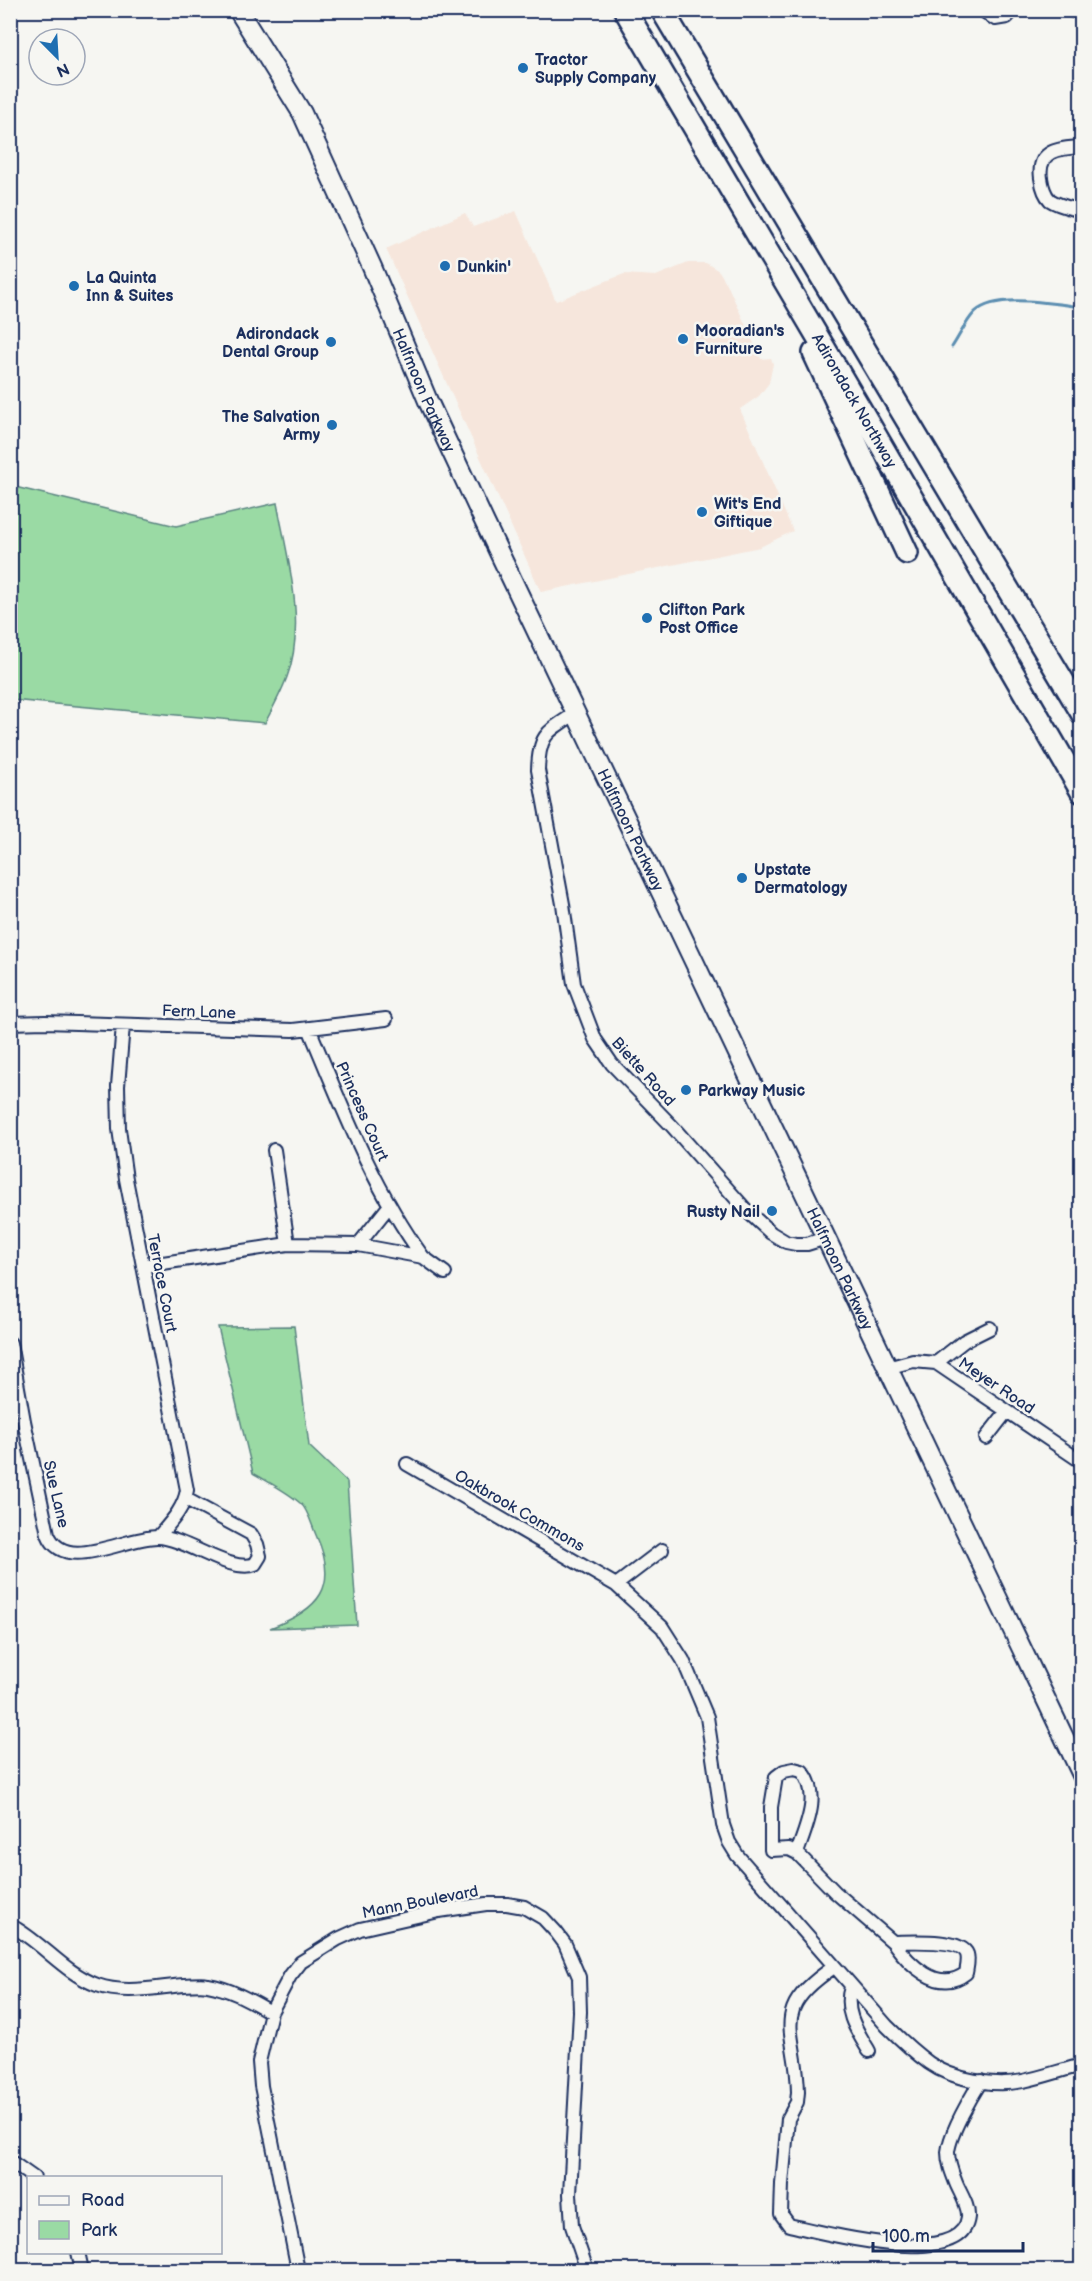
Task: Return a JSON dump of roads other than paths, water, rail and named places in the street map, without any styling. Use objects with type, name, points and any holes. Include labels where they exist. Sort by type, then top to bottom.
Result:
[{"type":"highway","name":"Adirondack Northway","points":[[625,10],[758,233],[1082,792]]},
{"type":"highway","name":"Adirondack Northway","points":[[663,10],[1082,713]]},
{"type":"highway","points":[[758,233],[907,553]]},
{"type":"main road","name":"Halfmoon Parkway","points":[[238,10],[302,113],[376,277],[428,401],[1082,1775]]},
{"type":"street","points":[[982,10],[995,19],[1007,17],[1013,10]]},
{"type":"street","points":[[1069,10],[1082,13]]},
{"type":"street","points":[[1082,147],[1064,147],[1049,153],[1043,160],[1040,171],[1048,198],[1057,204],[1082,211]]},
{"type":"street","name":"Biette Road","points":[[576,713],[543,737],[538,752],[537,770],[563,904],[574,984],[595,1039],[612,1065],[672,1126],[747,1211],[771,1233],[786,1242],[796,1244],[807,1244],[826,1238]]},
{"type":"street","name":"Fern Lane","points":[[10,1023],[45,1022],[293,1030],[386,1019]]},
{"type":"street","name":"Terrace Court","points":[[123,1025],[118,1086],[119,1130],[126,1179],[185,1475],[186,1499]]},
{"type":"street","name":"Princess Court","points":[[309,1028],[355,1138],[401,1227],[423,1257],[445,1273]]},
{"type":"street","points":[[274,1150],[288,1244]]},
{"type":"street","points":[[358,1245],[390,1205]]},
{"type":"street","name":"Princess Court","points":[[143,1266],[288,1244],[358,1245],[423,1257]]},
{"type":"street","points":[[936,1363],[964,1341],[990,1328]]},
{"type":"street","name":"Sue Lane","points":[[10,1342],[24,1421],[51,1542],[65,1553],[79,1554],[158,1537]]},
{"type":"street","name":"Meyer Road","points":[[887,1368],[914,1361],[936,1363],[1081,1461]]},
{"type":"street","points":[[986,1438],[1006,1411]]},
{"type":"street","name":"Oakbrook Commons","points":[[407,1464],[616,1585],[662,1627],[683,1660],[707,1718],[723,1825],[729,1842],[751,1873],[886,2026],[931,2064],[953,2074],[981,2081],[1021,2082],[1082,2065]]},
{"type":"street","points":[[186,1499],[251,1534],[260,1556],[255,1564],[242,1567],[158,1537],[173,1520],[186,1499]]},
{"type":"street","points":[[616,1585],[662,1550]]},
{"type":"street","points":[[797,1853],[811,1806],[812,1793],[810,1780],[802,1771],[794,1770],[784,1771],[776,1777],[771,1807],[771,1850],[789,1849],[797,1853],[835,1892],[893,1941],[908,1962],[922,1973],[937,1980],[960,1978],[966,1973],[968,1957],[966,1951],[959,1946],[893,1941]]},
{"type":"street","name":"Mann Boulevard","points":[[298,2271],[261,2086],[259,2062],[271,2012],[290,1976],[301,1962],[338,1939],[360,1929],[439,1911],[486,1904],[524,1907],[543,1918],[565,1944],[579,1977],[580,2012],[570,2194],[572,2226],[587,2271]]},
{"type":"street","points":[[10,1925],[24,1932],[80,1977],[98,1986],[118,1990],[146,1990],[206,1984],[233,1992],[271,2012]]},
{"type":"street","points":[[834,1967],[818,1978],[797,1998],[791,2011],[790,2028],[798,2092],[797,2102],[788,2119],[781,2214],[789,2225],[843,2237],[896,2245],[932,2244],[956,2237],[964,2228],[968,2217],[966,2206],[950,2169],[948,2151],[968,2102],[981,2081]]},
{"type":"street","points":[[851,1987],[848,2005],[851,2018],[869,2051]]},
{"type":"street","points":[[10,2161],[31,2176]]},
{"type":"street","points":[[78,2254],[82,2271]]},
{"type":"waterway","points":[[952,347],[975,312],[997,302],[1026,301],[1082,307]]},
{"type":"place","name":"Tractor Supply Company","points":[[523,68]]},
{"type":"place","name":"Dunkin'","points":[[445,266]]},
{"type":"place","name":"La Quinta Inn & Suites","points":[[74,286]]},
{"type":"place","name":"Mooradian's Furniture","points":[[683,339]]},
{"type":"place","name":"Adirondack Dental Group","points":[[331,342]]},
{"type":"place","name":"The Salvation Army","points":[[332,425]]},
{"type":"place","name":"Wit's End Giftique","points":[[702,512]]},
{"type":"place","name":"Clifton Park Post Office","points":[[647,618]]},
{"type":"place","name":"Upstate Dermatology","points":[[742,878]]},
{"type":"place","name":"Parkway Music","points":[[686,1090]]},
{"type":"place","name":"Rusty Nail","points":[[772,1211]]}]
